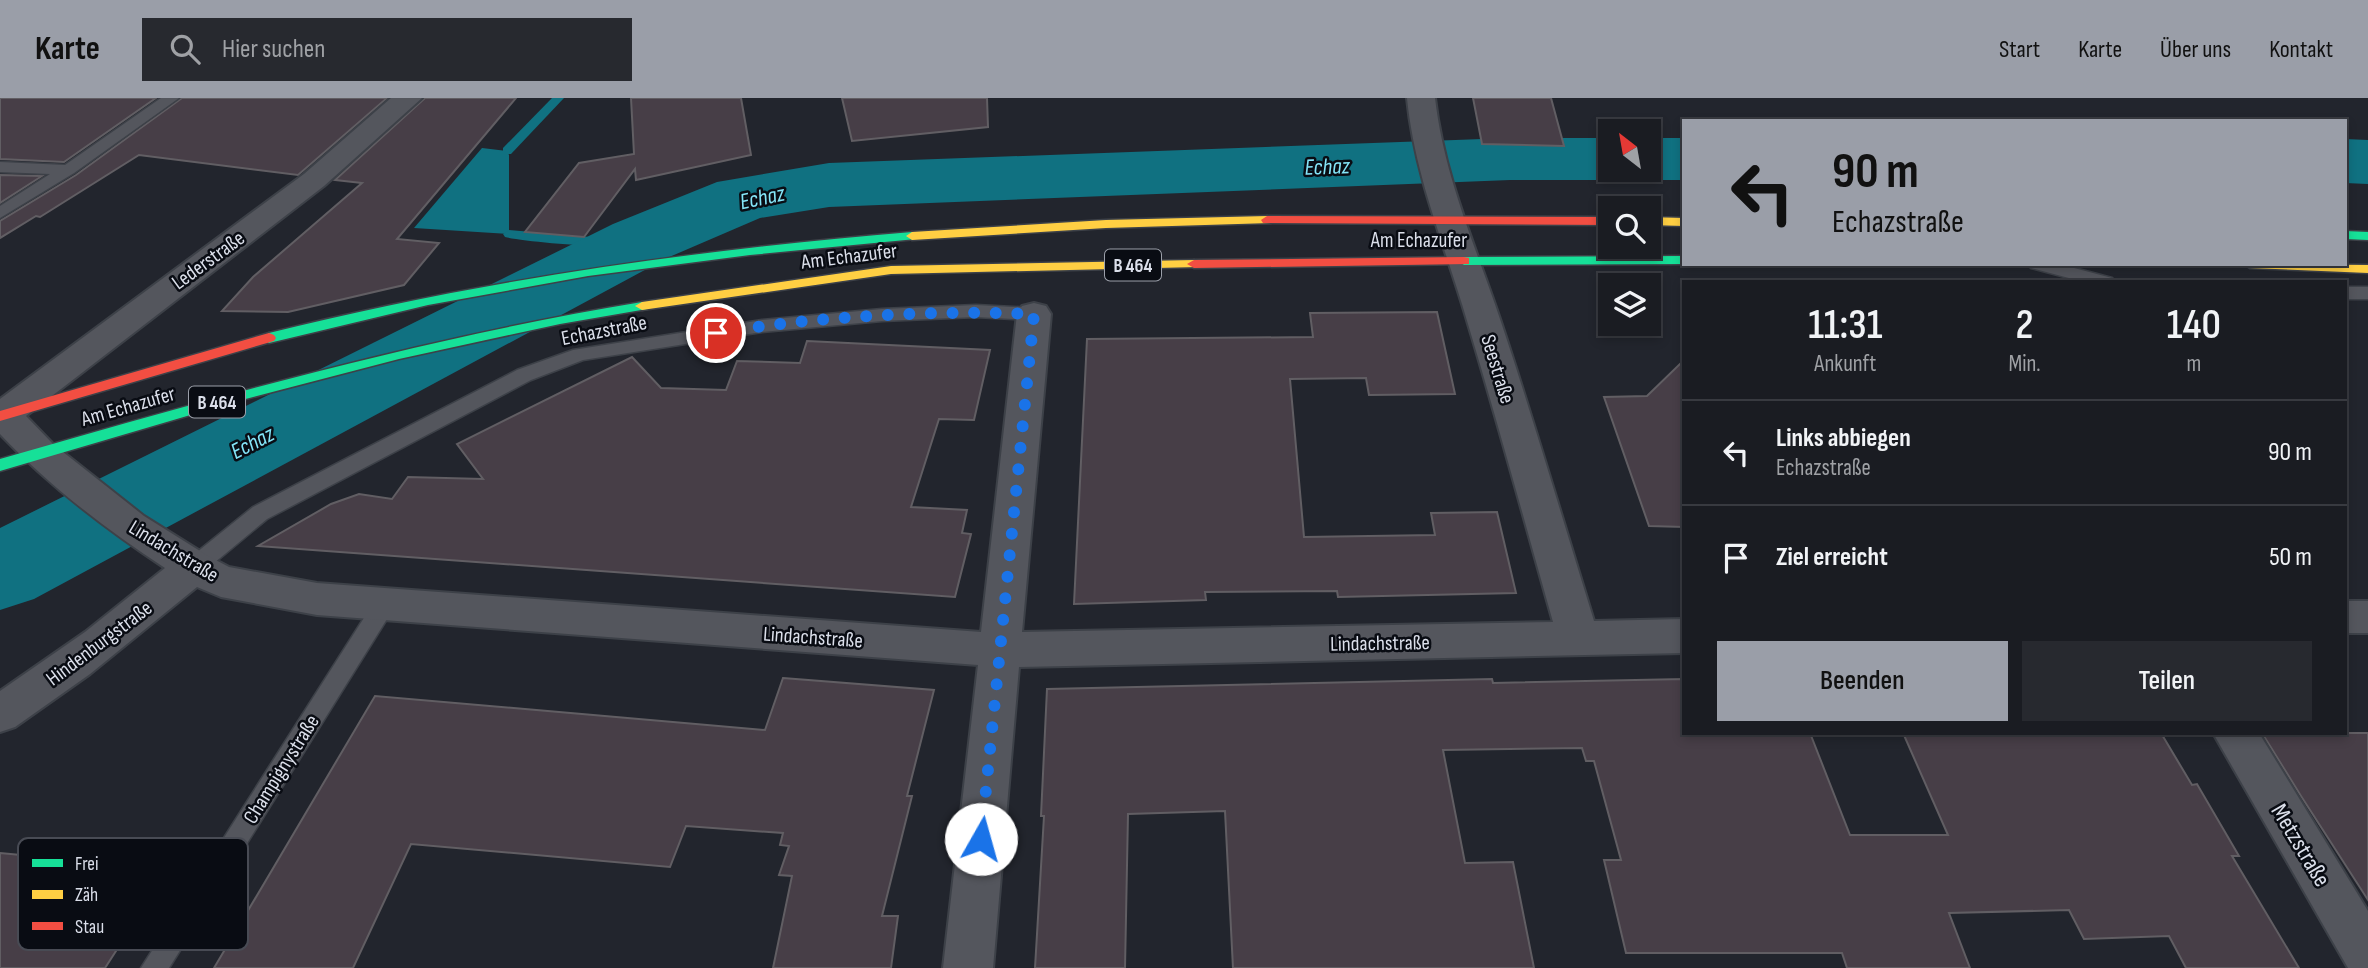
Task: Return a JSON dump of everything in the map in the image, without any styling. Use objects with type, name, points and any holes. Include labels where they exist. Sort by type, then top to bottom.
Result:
[{"type":"main road","name":"Am Echazufer","points":[[1,415],[251,344],[483,288],[709,254],[921,233],[1167,220],[1598,221]]},
{"type":"main road","points":[[1661,221],[1682,222]]},
{"type":"main road","points":[[2347,235],[2368,236]]},
{"type":"main road","name":"Am Echazufer","points":[[40,453],[245,394],[396,355],[604,312],[891,270],[1682,260]]},
{"type":"main road","points":[[2297,266],[2368,269]]},
{"type":"main road","name":"B 464","points":[[0,465],[40,453]]},
{"type":"street","name":"Lederstraße","points":[[1,415],[294,195],[408,98]]},
{"type":"street","name":"Seestraße","points":[[1420,98],[1426,136],[1447,221],[1484,321],[1579,640]]},
{"type":"street","points":[[968,968],[1034,314]]},
{"type":"street","name":"Lindachstraße","points":[[1,415],[40,453],[130,526],[194,567],[221,581],[317,599],[1000,650],[1682,636]]},
{"type":"street","name":"Hindenburgstraße","points":[[0,713],[76,663],[141,614],[194,567]]},
{"type":"street","points":[[2347,617],[2368,617]]},
{"type":"street","name":"Metzstraße","points":[[2236,735],[2368,956]]},
{"type":"lane","points":[[0,212],[68,170],[171,98]]},
{"type":"lane","points":[[0,167],[68,170]]},
{"type":"lane","points":[[2045,266],[2098,280]]},
{"type":"lane","points":[[2347,293],[2368,293]]},
{"type":"lane","name":"Echazstraße","points":[[194,567],[260,513],[524,375],[580,355],[788,323],[962,312],[1034,314]]},
{"type":"lane","name":"Champignystraße","points":[[236,838],[384,605]]},
{"type":"lane","name":"Champignystraße","points":[[154,968],[165,950]]},
{"type":"water","points":[[482,148],[507,151],[509,155],[509,234],[414,228]]},
{"type":"water","points":[[388,387],[268,449],[173,507],[133,475],[177,449],[227,431]]},
{"type":"water","points":[[38,523],[91,555],[0,606],[0,546]]},
{"type":"building","points":[[0,98],[156,98],[64,162],[0,159]]},
{"type":"building","points":[[182,98],[387,98],[298,175],[139,155],[40,217],[36,216],[0,238],[0,221],[76,175]]},
{"type":"building","points":[[425,98],[516,98],[397,239],[439,243],[404,285],[288,312],[222,311],[253,277],[362,183],[335,180]]},
{"type":"building","points":[[631,98],[741,98],[751,155],[636,180],[635,169],[584,237],[525,232],[579,163],[634,154]]},
{"type":"building","points":[[842,98],[987,98],[988,127],[852,141]]},
{"type":"building","points":[[1473,98],[1551,98],[1564,146],[1482,144]]},
{"type":"building","points":[[0,175],[42,176],[0,203]]},
{"type":"building","points":[[1437,312],[1455,394],[1369,395],[1366,378],[1290,379],[1304,537],[1435,535],[1431,513],[1497,512],[1516,593],[1338,597],[1337,591],[1205,592],[1206,600],[1074,604],[1087,339],[1313,337],[1310,313]]},
{"type":"building","points":[[807,341],[990,350],[974,420],[939,419],[911,507],[967,510],[962,533],[971,534],[955,597],[258,546],[331,504],[359,494],[392,499],[408,477],[483,479],[457,444],[632,357],[661,388],[726,390],[737,361],[800,363]]},
{"type":"building","points":[[1682,362],[1682,527],[1649,526],[1604,397],[1647,396]]},
{"type":"building","points":[[783,678],[934,690],[907,796],[912,796],[882,916],[898,916],[891,968],[773,968],[792,876],[779,875],[789,846],[780,845],[783,833],[686,826],[670,867],[411,844],[353,968],[214,968],[225,950],[248,950],[248,911],[375,696],[765,730]]},
{"type":"building","points":[[1492,679],[1493,683],[1682,679],[1682,735],[1811,735],[1850,835],[1948,835],[1904,735],[2162,735],[2192,785],[2197,784],[2239,856],[2232,856],[2299,968],[2186,968],[2169,936],[2084,939],[2069,910],[1949,913],[1970,968],[1847,968],[1842,953],[1626,953],[1604,860],[1621,860],[1594,761],[1586,761],[1582,748],[1443,750],[1465,863],[1513,862],[1534,968],[1233,968],[1225,811],[1128,814],[1125,968],[1035,968],[1044,816],[1041,816],[1047,689]]},
{"type":"building","points":[[2368,733],[2368,900],[2263,735]]},
{"type":"building","points":[[0,853],[18,855],[18,950],[117,950],[105,968],[0,968]]},
{"type":"waterway","points":[[507,151],[558,98]]},
{"type":"waterway","name":"Echaz","points":[[0,572],[640,241],[743,198],[829,185],[1510,159],[1598,159]]},
{"type":"waterway","name":"Echaz","points":[[1661,159],[1682,159]]},
{"type":"waterway","name":"Echaz","points":[[2347,161],[2368,162]]},
{"type":"waterway","points":[[509,234],[613,243],[640,241]]},
{"type":"traffic: fast","points":[[2347,235],[2368,236]]},
{"type":"traffic: fast","points":[[269,338],[428,300],[588,272],[669,260],[912,236]]},
{"type":"traffic: fast","points":[[1464,261],[1682,260]]},
{"type":"traffic: fast","points":[[0,465],[238,396],[399,354],[479,336],[642,306]]},
{"type":"traffic: slow","points":[[912,236],[1106,224],[1267,220]]},
{"type":"traffic: slow","points":[[1661,221],[1682,222]]},
{"type":"traffic: slow","points":[[642,306],[891,270],[1194,264]]},
{"type":"traffic: slow","points":[[2297,266],[2368,269]]},
{"type":"traffic: jam","points":[[1267,220],[1598,221]]},
{"type":"traffic: jam","points":[[1194,264],[1464,261]]},
{"type":"traffic: jam","points":[[0,416],[269,338]]},
{"type":"route","points":[[716,333],[881,315],[976,311],[1034,314],[981,839]]}]
